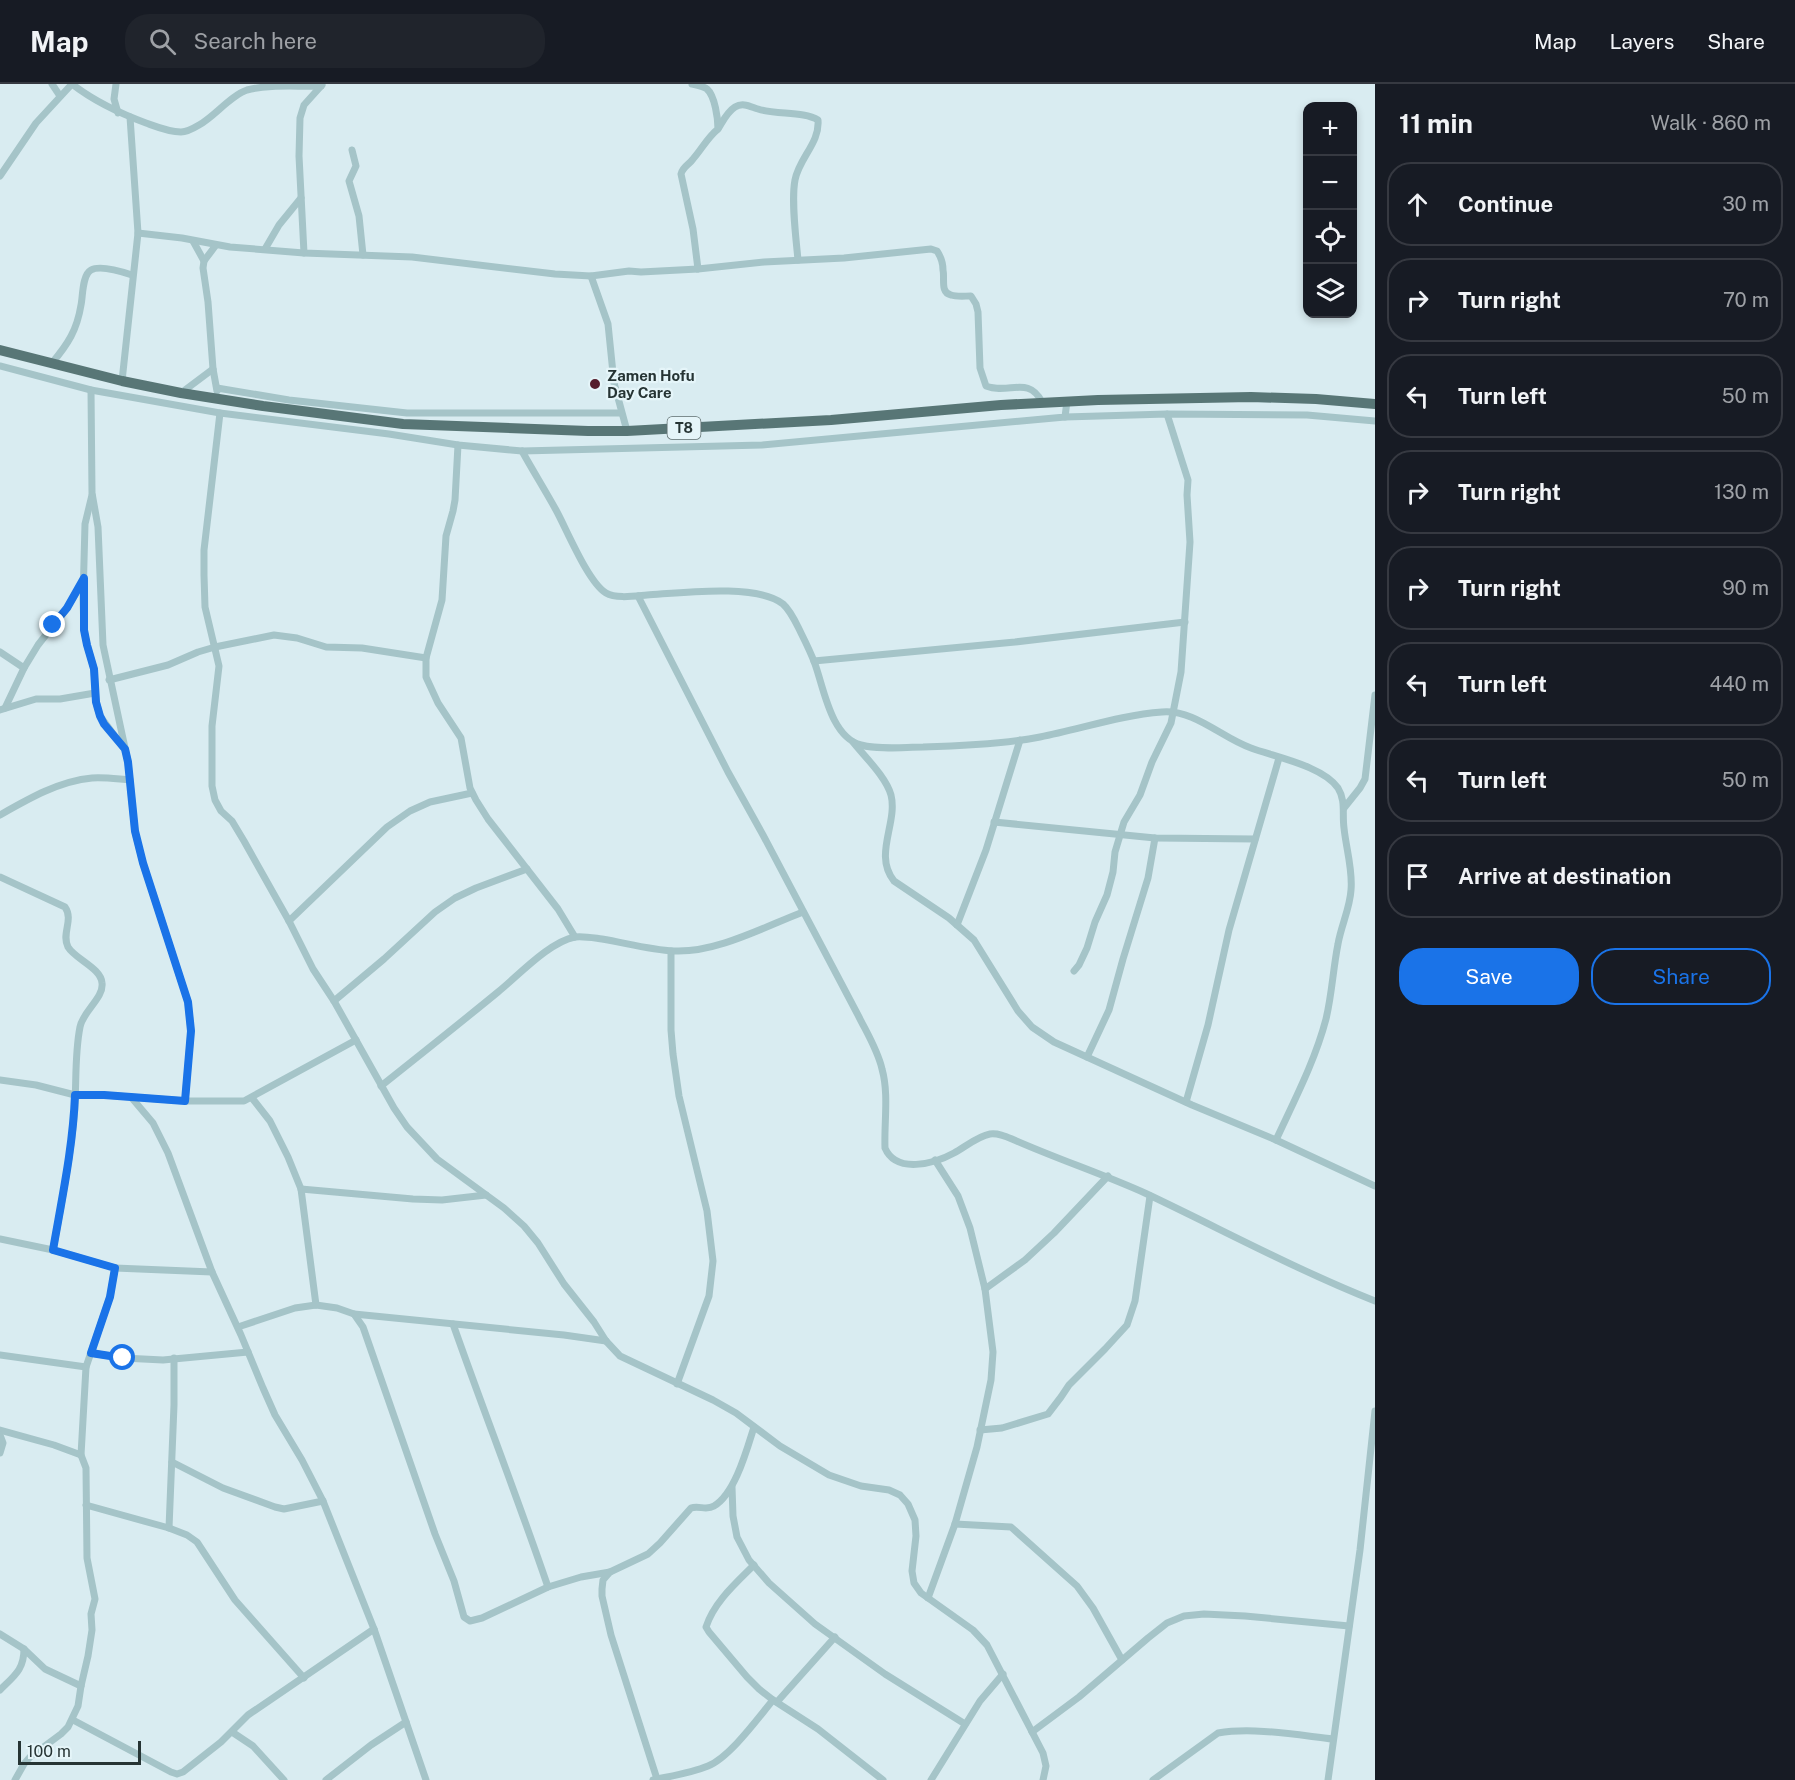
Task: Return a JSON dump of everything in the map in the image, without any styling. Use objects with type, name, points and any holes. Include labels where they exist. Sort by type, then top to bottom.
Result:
[{"type":"main road","name":"T8","points":[[0,350],[122,381],[181,393],[218,394],[403,424],[627,431],[831,420],[1067,401],[1251,397],[1375,404]]},
{"type":"street","points":[[52,84],[60,96]]},
{"type":"street","points":[[0,176],[36,123],[72,84],[88,96],[130,117],[167,130],[187,131],[211,118],[248,89],[323,85]]},
{"type":"street","points":[[116,84],[114,99],[118,112]]},
{"type":"street","points":[[692,84],[705,86],[712,96],[717,112],[718,129]]},
{"type":"street","points":[[304,253],[299,156],[300,118],[304,105],[323,85]]},
{"type":"street","points":[[698,269],[693,229],[681,174],[683,168],[693,160],[718,129],[726,115],[740,105],[770,112],[809,115],[819,120],[812,146],[799,166],[795,180],[798,260]]},
{"type":"street","points":[[122,381],[138,233],[130,117]]},
{"type":"street","points":[[352,150],[356,166],[349,181],[360,222],[363,255]]},
{"type":"street","points":[[265,249],[279,225],[302,197]]},
{"type":"street","points":[[138,233],[216,245],[304,253],[412,257],[555,274],[591,276],[629,271],[641,273],[844,258],[931,249],[937,251],[944,269],[945,291],[952,296],[971,296],[976,304],[980,368],[986,386],[1031,388],[1042,402]]},
{"type":"street","points":[[193,241],[204,261]]},
{"type":"street","points":[[216,245],[204,261],[203,268],[213,369],[218,394],[407,413],[621,412]]},
{"type":"street","points":[[52,363],[75,330],[88,272],[100,268],[132,275]]},
{"type":"street","points":[[591,276],[608,324],[614,383],[627,431]]},
{"type":"street","points":[[0,366],[91,390],[220,413],[458,445],[522,450],[762,445],[1065,417],[1167,414],[1307,415],[1375,421]]},
{"type":"street","points":[[181,393],[213,369]]},
{"type":"street","points":[[91,390],[92,493],[98,527],[103,645],[125,749],[135,831],[143,863],[188,1002],[191,1031],[185,1101]]},
{"type":"street","points":[[1065,417],[1067,401]]},
{"type":"street","points":[[220,413],[204,550],[205,607],[219,666],[212,726],[214,800],[221,811],[232,821],[244,841],[313,969],[334,1001],[381,1086],[403,1121],[437,1159],[525,1227],[564,1284],[606,1341],[620,1356],[736,1413],[780,1446],[829,1475],[861,1486],[889,1490],[908,1504],[915,1520],[916,1536],[912,1571],[914,1583],[921,1593],[973,1630],[987,1645],[1045,1760],[1043,1780]]},
{"type":"street","points":[[1074,971],[1088,948],[1095,922],[1107,895],[1115,852],[1124,822],[1140,795],[1167,733],[1174,712],[1181,672],[1190,542],[1187,474],[1167,414]]},
{"type":"street","points":[[458,445],[455,500],[446,536],[442,600],[426,658],[425,668],[429,686],[461,738],[472,793],[488,819],[558,909],[575,938]]},
{"type":"street","points":[[522,450],[596,583],[605,593],[614,596],[638,596],[722,591],[748,592],[776,599],[787,607],[814,661],[831,714],[838,728],[853,742],[886,783],[891,794],[892,813],[886,842],[888,874],[894,881],[949,918],[974,940],[1018,1011],[1032,1027],[1054,1042],[1375,1186]]},
{"type":"street","points":[[92,493],[85,524],[84,630],[94,669],[95,693],[100,716],[125,749]]},
{"type":"street","points":[[3,709],[24,668],[67,608],[84,578]]},
{"type":"street","points":[[638,596],[728,772],[859,1017],[882,1067],[885,1086],[885,1148],[888,1155],[901,1164],[920,1164],[951,1155],[981,1137],[995,1134],[1004,1136],[1056,1158],[1108,1176],[1375,1301]]},
{"type":"street","points":[[814,661],[1015,642],[1185,622]]},
{"type":"street","points":[[109,680],[168,665],[215,647],[274,635],[285,635],[326,646],[362,648],[426,658]]},
{"type":"street","points":[[0,652],[24,668]]},
{"type":"street","points":[[3,709],[36,699],[60,699],[95,693]]},
{"type":"street","points":[[1344,808],[1365,779],[1375,695]]},
{"type":"street","points":[[853,742],[870,747],[906,747],[1020,740],[1133,717],[1174,712],[1199,721],[1245,746],[1306,767],[1327,777],[1339,791],[1344,808],[1343,823],[1352,889],[1338,945],[1330,1000],[1318,1045],[1276,1140]]},
{"type":"street","points":[[957,925],[994,822],[1020,740]]},
{"type":"street","points":[[1186,1102],[1208,1025],[1229,930],[1279,758]]},
{"type":"street","points":[[0,815],[28,799],[75,781],[91,778],[130,780]]},
{"type":"street","points":[[289,921],[387,827],[430,802],[472,793]]},
{"type":"street","points":[[994,822],[1155,838],[1256,838]]},
{"type":"street","points":[[1087,1057],[1109,1010],[1148,878],[1155,838]]},
{"type":"street","points":[[334,1001],[435,912],[455,898],[527,869]]},
{"type":"street","points":[[0,877],[65,907],[69,918],[67,945],[100,976],[103,985],[80,1025],[74,1118],[53,1250]]},
{"type":"street","points":[[381,1086],[494,995],[526,966],[562,943],[575,938],[591,938],[671,951],[694,952],[803,912]]},
{"type":"street","points":[[671,951],[671,1030],[674,1064],[686,1129],[707,1211],[713,1261],[709,1296],[677,1384]]},
{"type":"street","points":[[0,1080],[36,1085],[75,1095],[185,1101],[244,1101],[356,1040]]},
{"type":"street","points":[[131,1097],[153,1123],[168,1153],[212,1272],[275,1415],[323,1501],[374,1629],[426,1780]]},
{"type":"street","points":[[252,1098],[270,1121],[301,1189],[316,1305]]},
{"type":"street","points":[[928,1598],[955,1524],[980,1431],[991,1380],[993,1352],[985,1289],[970,1228],[958,1196],[935,1160]]},
{"type":"street","points":[[985,1289],[1025,1260],[1047,1240],[1108,1176]]},
{"type":"street","points":[[301,1189],[442,1200],[486,1195]]},
{"type":"street","points":[[980,1431],[1002,1428],[1048,1414],[1069,1385],[1126,1325],[1135,1301],[1150,1196]]},
{"type":"street","points":[[0,1239],[53,1250],[115,1268],[212,1272]]},
{"type":"street","points":[[15,1780],[24,1764],[61,1734],[73,1720],[88,1656],[92,1630],[91,1614],[95,1599],[87,1558],[86,1468],[81,1455],[86,1367],[108,1305],[115,1268]]},
{"type":"street","points":[[238,1327],[295,1308],[316,1305],[337,1308],[354,1314],[606,1341]]},
{"type":"street","points":[[354,1314],[363,1327],[435,1534],[454,1581],[464,1617],[470,1620],[482,1618],[548,1587],[581,1577],[610,1572],[648,1554],[660,1544],[691,1508],[713,1507],[732,1487]]},
{"type":"street","points":[[453,1324],[548,1587]]},
{"type":"street","points":[[91,1353],[123,1358],[163,1360],[248,1352]]},
{"type":"street","points":[[0,1355],[86,1367]]},
{"type":"street","points":[[169,1528],[174,1359]]},
{"type":"street","points":[[1328,1780],[1360,1550],[1375,1411]]},
{"type":"street","points":[[754,1427],[732,1487],[733,1516],[737,1536],[748,1560],[815,1624],[885,1674],[965,1724]]},
{"type":"street","points":[[0,1454],[3,1443],[0,1432],[15,1433],[54,1444],[81,1455]]},
{"type":"street","points":[[3,1443],[15,1433]]},
{"type":"street","points":[[172,1462],[223,1488],[275,1508],[284,1509],[323,1501]]},
{"type":"street","points":[[86,1505],[169,1528],[197,1542],[235,1600],[304,1678]]},
{"type":"street","points":[[955,1524],[1011,1527],[1077,1586],[1094,1608],[1122,1660]]},
{"type":"street","points":[[753,1565],[727,1592],[706,1626],[747,1677],[775,1701],[818,1729],[883,1780]]},
{"type":"street","points":[[610,1572],[603,1580],[602,1596],[611,1635],[655,1780],[716,1762],[730,1750],[835,1637]]},
{"type":"street","points":[[1032,1732],[1079,1697],[1167,1623],[1184,1616],[1204,1614],[1245,1616],[1349,1626]]},
{"type":"street","points":[[73,1720],[177,1774],[188,1769],[248,1716],[374,1629]]},
{"type":"street","points":[[0,1634],[24,1649],[45,1669],[81,1686]]},
{"type":"street","points":[[0,1690],[20,1669],[24,1660],[24,1649]]},
{"type":"street","points":[[930,1780],[987,1690],[1003,1674]]},
{"type":"street","points":[[326,1780],[371,1745],[406,1722]]},
{"type":"street","points":[[1153,1780],[1218,1733],[1240,1731],[1333,1739]]},
{"type":"street","points":[[232,1732],[253,1746],[284,1780]]},
{"type":"place","name":"Zamen Hofu Day Care","points":[[595,384]]},
{"type":"route","points":[[53,625],[67,608],[84,578],[84,630],[94,669],[96,702],[104,724],[125,749],[135,831],[160,919],[182,980],[190,1019],[189,1069],[185,1101],[75,1095],[66,1177],[53,1250],[115,1268],[110,1297],[91,1353],[123,1358]]}]
